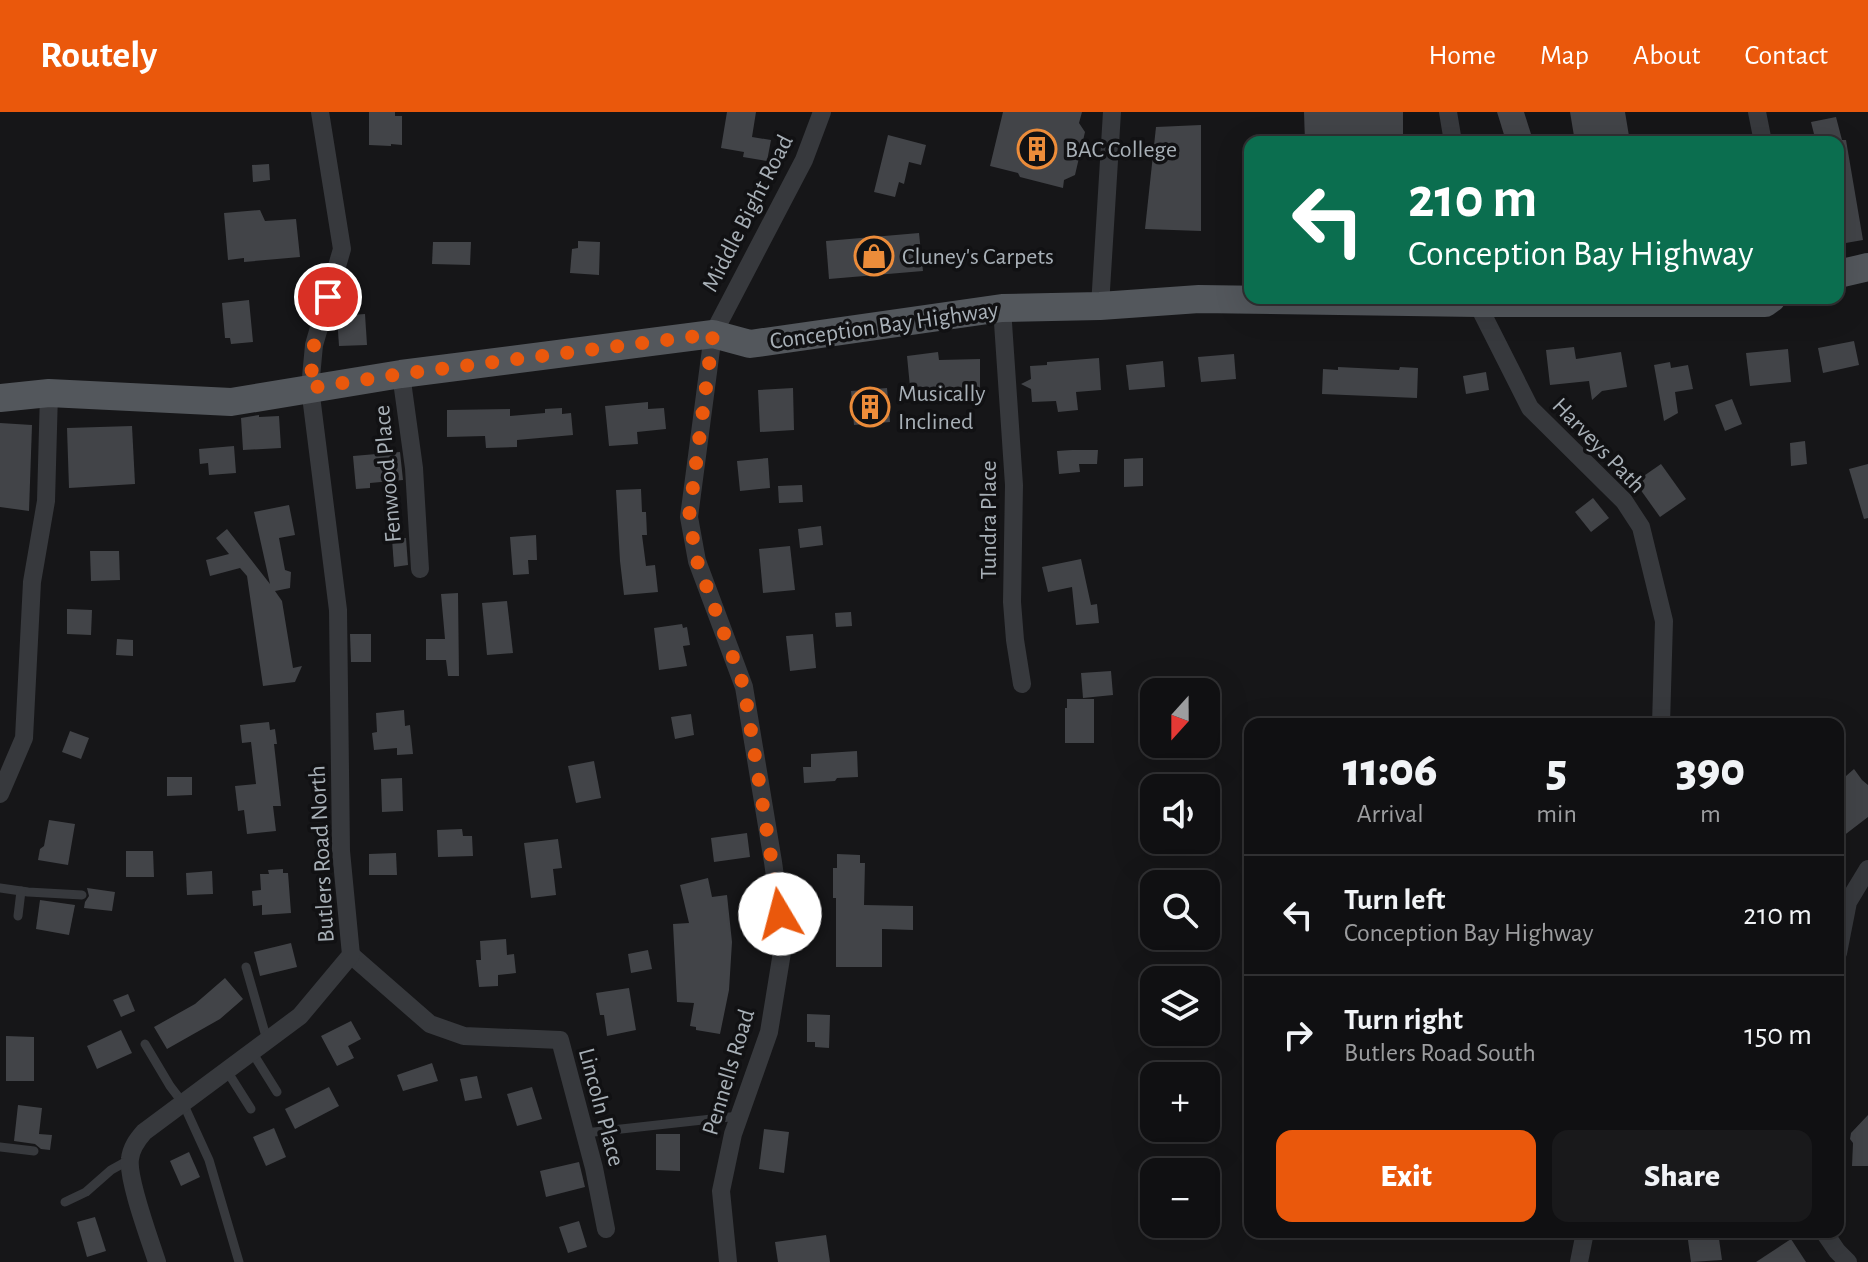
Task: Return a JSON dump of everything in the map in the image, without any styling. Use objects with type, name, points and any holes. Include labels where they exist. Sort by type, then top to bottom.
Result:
[{"type":"main road","points":[[1844,273],[1868,267]]},
{"type":"main road","name":"Conception Bay Highway","points":[[0,398],[49,393],[231,402],[401,374],[713,334],[750,344],[1002,308],[1244,299]]},
{"type":"street","name":"Butlers Road North","points":[[129,1160],[134,1144],[144,1132],[300,1016],[351,955],[341,851],[338,610],[310,388],[314,345],[342,249],[320,112]]},
{"type":"street","name":"Middle Bight Road","points":[[713,334],[804,160],[822,112]]},
{"type":"street","points":[[1100,306],[1112,112]]},
{"type":"street","points":[[1448,112],[1452,136]]},
{"type":"street","points":[[1757,112],[1762,136]]},
{"type":"street","name":"Harveys Path","points":[[1478,304],[1530,408],[1624,501],[1641,527],[1664,621],[1661,718]]},
{"type":"street","name":"Tundra Place","points":[[1002,308],[1014,485],[1012,602],[1022,684]]},
{"type":"street","name":"Pennells Road","points":[[713,334],[689,517],[697,561],[744,687],[784,940],[769,1032],[733,1134],[721,1191],[728,1262]]},
{"type":"street","name":"Fenwood Place","points":[[401,374],[414,468],[420,569]]},
{"type":"street","points":[[0,794],[24,738],[32,582],[46,501],[49,393]]},
{"type":"street","points":[[1844,922],[1848,902],[1868,869]]},
{"type":"street","name":"Lincoln Place","points":[[351,955],[430,1024],[464,1036],[560,1040],[597,1180],[606,1229]]},
{"type":"street","points":[[129,1160],[130,1175],[157,1262]]},
{"type":"street","points":[[1579,1262],[1584,1238]]},
{"type":"street","points":[[1828,1238],[1848,1262]]},
{"type":"lane","points":[[0,888],[82,895]]},
{"type":"lane","points":[[18,916],[21,891]]},
{"type":"lane","points":[[246,967],[260,1046],[277,1092]]},
{"type":"lane","points":[[145,1044],[183,1103],[209,1160],[239,1262]]},
{"type":"lane","points":[[227,1070],[251,1109]]},
{"type":"lane","points":[[585,1133],[739,1116]]},
{"type":"lane","points":[[0,1147],[34,1151]]},
{"type":"lane","points":[[65,1202],[86,1192],[111,1170],[129,1160]]},
{"type":"building","points":[[369,112],[395,112],[395,116],[402,116],[402,145],[369,145]]},
{"type":"building","points":[[727,112],[756,112],[752,137],[771,140],[767,161],[743,157],[744,152],[721,148]]},
{"type":"building","name":"BAC College","points":[[1003,112],[1082,112],[1079,123],[1085,132],[1075,175],[1064,180],[1063,188],[990,166]]},
{"type":"building","points":[[1304,112],[1403,112],[1403,136],[1305,136]]},
{"type":"building","points":[[1497,112],[1524,112],[1531,134],[1504,136]]},
{"type":"building","points":[[1570,112],[1625,112],[1629,136],[1574,136]]},
{"type":"building","points":[[1836,117],[1841,136],[1814,136],[1811,122]]},
{"type":"building","points":[[1201,125],[1201,231],[1145,229],[1156,127]]},
{"type":"building","points":[[888,135],[926,145],[921,165],[909,162],[904,184],[899,182],[895,197],[874,192]]},
{"type":"building","points":[[1844,140],[1846,140],[1863,240],[1844,243]]},
{"type":"building","points":[[269,164],[270,180],[253,182],[252,165]]},
{"type":"building","points":[[260,210],[265,221],[296,219],[300,257],[244,262],[244,258],[228,260],[224,213]]},
{"type":"building","name":"Cluney's Carpets","points":[[919,233],[923,271],[829,279],[826,241]]},
{"type":"building","points":[[578,241],[600,242],[599,275],[570,273],[572,249],[578,248]]},
{"type":"building","points":[[433,242],[471,242],[470,265],[432,264]]},
{"type":"building","points":[[249,300],[253,342],[231,344],[230,338],[225,338],[222,303]]},
{"type":"building","points":[[365,314],[367,345],[339,346],[337,316]]},
{"type":"building","points":[[1854,341],[1859,365],[1823,373],[1818,348]]},
{"type":"building","points":[[1574,347],[1576,359],[1621,352],[1627,387],[1602,391],[1592,400],[1589,381],[1550,385],[1546,350]]},
{"type":"building","points":[[1788,349],[1791,382],[1750,386],[1746,353]]},
{"type":"building","points":[[938,352],[939,360],[980,359],[980,394],[954,392],[916,396],[915,386],[910,387],[907,356]]},
{"type":"building","points":[[1234,354],[1236,379],[1201,382],[1198,357]]},
{"type":"building","points":[[1099,358],[1101,390],[1076,392],[1078,410],[1058,412],[1056,401],[1032,402],[1031,389],[1021,384],[1031,379],[1030,366]]},
{"type":"building","points":[[1163,361],[1165,387],[1129,390],[1126,365]]},
{"type":"building","points":[[1670,362],[1671,368],[1688,365],[1693,389],[1675,392],[1678,413],[1664,421],[1654,365]]},
{"type":"building","points":[[1338,367],[1418,368],[1417,398],[1322,394],[1323,369],[1338,370]]},
{"type":"building","points":[[1486,372],[1489,390],[1466,394],[1463,376]]},
{"type":"building","points":[[793,388],[794,430],[760,432],[758,390]]},
{"type":"building","name":"Musically Inclined","points":[[887,388],[890,422],[854,425],[851,391]]},
{"type":"building","points":[[1732,399],[1742,424],[1725,431],[1715,405]]},
{"type":"building","points":[[648,402],[648,409],[664,408],[666,429],[637,432],[638,444],[609,446],[605,406]]},
{"type":"building","points":[[562,408],[562,414],[571,413],[573,435],[517,440],[517,447],[486,448],[485,436],[447,437],[447,410],[510,409],[510,416]]},
{"type":"building","points":[[279,416],[281,448],[243,450],[241,418]]},
{"type":"building","points":[[0,423],[32,425],[29,511],[0,507]]},
{"type":"building","points":[[132,426],[135,484],[69,488],[67,428]]},
{"type":"building","points":[[1805,441],[1807,464],[1791,466],[1790,443]]},
{"type":"building","points":[[234,446],[236,473],[209,475],[208,463],[200,464],[199,449]]},
{"type":"building","points":[[1098,450],[1097,464],[1079,464],[1080,472],[1059,474],[1057,451]]},
{"type":"building","points":[[400,452],[403,480],[370,483],[370,488],[356,489],[353,456]]},
{"type":"building","points":[[768,458],[770,488],[740,491],[737,461]]},
{"type":"building","points":[[1143,458],[1143,486],[1124,487],[1124,459]]},
{"type":"building","points":[[1661,464],[1686,499],[1660,517],[1635,482]]},
{"type":"building","points":[[1868,464],[1868,518],[1864,519],[1849,469]]},
{"type":"building","points":[[802,485],[803,502],[779,503],[778,486]]},
{"type":"building","points":[[641,489],[642,512],[646,512],[647,535],[642,535],[646,566],[655,565],[658,592],[624,595],[616,490]]},
{"type":"building","points":[[1593,498],[1609,518],[1591,532],[1575,512]]},
{"type":"building","points":[[289,505],[295,535],[279,538],[285,570],[291,572],[290,588],[275,591],[282,601],[293,668],[302,666],[295,682],[263,686],[247,576],[240,568],[210,576],[206,560],[229,554],[216,538],[227,529],[270,584],[254,512]]},
{"type":"building","points":[[821,526],[823,545],[800,548],[798,529]]},
{"type":"building","points":[[536,535],[537,560],[528,560],[529,574],[513,575],[510,537]]},
{"type":"building","points":[[406,538],[408,565],[394,567],[392,539]]},
{"type":"building","points":[[790,546],[795,590],[763,593],[759,549]]},
{"type":"building","points":[[90,551],[119,551],[120,580],[91,581]]},
{"type":"building","points":[[1081,559],[1091,605],[1097,604],[1099,623],[1076,625],[1072,587],[1048,592],[1042,567]]},
{"type":"building","points":[[458,593],[459,676],[448,676],[446,660],[426,660],[426,639],[445,639],[441,594]]},
{"type":"building","points":[[507,601],[513,653],[487,655],[482,603]]},
{"type":"building","points":[[67,609],[92,610],[91,635],[67,634]]},
{"type":"building","points":[[851,612],[852,626],[836,627],[835,613]]},
{"type":"building","points":[[682,624],[683,628],[687,627],[690,645],[683,646],[687,666],[659,670],[654,628]]},
{"type":"building","points":[[350,634],[371,634],[371,662],[351,662]]},
{"type":"building","points":[[813,634],[816,668],[790,671],[786,636]]},
{"type":"building","points":[[117,639],[133,640],[133,656],[116,655]]},
{"type":"building","points":[[1111,671],[1113,695],[1083,698],[1081,673]]},
{"type":"building","points":[[1067,699],[1094,699],[1094,743],[1065,743]]},
{"type":"building","points":[[404,710],[405,726],[410,725],[413,754],[397,755],[397,748],[374,750],[372,733],[377,732],[376,713]]},
{"type":"building","points":[[691,714],[694,735],[675,739],[671,717]]},
{"type":"building","points":[[269,722],[270,730],[275,729],[281,806],[273,806],[276,831],[247,834],[244,810],[238,811],[235,786],[256,784],[251,742],[242,743],[240,725]]},
{"type":"building","points":[[70,731],[89,738],[81,759],[62,752]]},
{"type":"building","points":[[857,751],[858,777],[804,783],[803,767],[811,767],[811,754]]},
{"type":"building","points":[[594,761],[601,798],[576,803],[568,766]]},
{"type":"building","points":[[1854,769],[1868,785],[1868,817],[1844,835],[1844,778]]},
{"type":"building","points":[[167,777],[192,777],[192,795],[167,796]]},
{"type":"building","points":[[402,778],[403,811],[382,812],[381,779]]},
{"type":"building","points":[[49,820],[75,824],[68,865],[38,860]]},
{"type":"building","points":[[462,829],[463,836],[472,836],[473,856],[438,857],[437,830]]},
{"type":"building","points":[[747,833],[750,857],[714,862],[711,838]]},
{"type":"building","points":[[558,839],[562,868],[553,869],[556,895],[531,898],[524,843]]},
{"type":"building","points":[[126,851],[153,851],[154,877],[126,877]]},
{"type":"building","points":[[396,853],[397,875],[369,875],[369,854]]},
{"type":"building","points":[[837,854],[860,855],[860,863],[865,863],[864,905],[913,906],[913,930],[882,929],[882,967],[836,967],[833,868],[837,868]]},
{"type":"building","points":[[283,869],[283,873],[288,873],[291,913],[262,915],[262,905],[253,906],[252,891],[261,890],[260,874]]},
{"type":"building","points":[[212,871],[213,894],[187,895],[186,873]]},
{"type":"building","points":[[708,878],[712,897],[727,895],[732,942],[729,990],[720,1034],[690,1026],[694,1003],[677,1002],[673,924],[689,923],[680,885]]},
{"type":"building","points":[[87,888],[115,892],[112,911],[84,908],[89,896]]},
{"type":"building","points":[[40,900],[75,905],[69,935],[36,929]]},
{"type":"building","points":[[506,939],[507,955],[514,954],[516,973],[498,975],[498,986],[479,987],[476,960],[481,960],[480,941]]},
{"type":"building","points":[[291,943],[297,967],[260,976],[254,952]]},
{"type":"building","points":[[648,950],[652,969],[631,973],[628,954]]},
{"type":"building","points":[[225,978],[243,999],[220,1019],[167,1049],[154,1027],[195,1004]]},
{"type":"building","points":[[629,988],[636,1030],[607,1036],[596,993]]},
{"type":"building","points":[[128,994],[135,1011],[121,1017],[113,1000]]},
{"type":"building","points":[[807,1014],[830,1015],[829,1048],[815,1047],[815,1042],[807,1042]]},
{"type":"building","points":[[351,1021],[361,1039],[348,1046],[354,1058],[337,1066],[321,1036]]},
{"type":"building","points":[[121,1030],[132,1053],[97,1069],[87,1046]]},
{"type":"building","points":[[6,1036],[34,1037],[34,1081],[6,1081]]},
{"type":"building","points":[[432,1063],[438,1081],[403,1091],[397,1075]]},
{"type":"building","points":[[477,1076],[482,1098],[465,1101],[460,1079]]},
{"type":"building","points":[[329,1087],[339,1106],[295,1129],[285,1109]]},
{"type":"building","points":[[532,1087],[542,1119],[517,1126],[507,1094]]},
{"type":"building","points":[[18,1105],[42,1108],[39,1134],[52,1135],[50,1150],[14,1141]]},
{"type":"building","points":[[1868,1115],[1868,1166],[1852,1166],[1851,1133]]},
{"type":"building","points":[[274,1128],[286,1157],[266,1166],[253,1137]]},
{"type":"building","points":[[764,1129],[789,1132],[784,1173],[759,1169]]},
{"type":"building","points":[[656,1134],[680,1134],[680,1171],[656,1170]]},
{"type":"building","points":[[189,1152],[200,1177],[181,1186],[170,1161]]},
{"type":"building","points":[[579,1162],[585,1187],[546,1197],[540,1171]]},
{"type":"building","points":[[95,1217],[106,1251],[87,1257],[77,1222]]},
{"type":"building","points":[[579,1221],[587,1247],[568,1253],[559,1227]]},
{"type":"building","points":[[826,1235],[830,1262],[778,1262],[775,1242]]},
{"type":"building","points":[[1688,1238],[1719,1238],[1722,1260],[1691,1262]]},
{"type":"building","points":[[1791,1239],[1806,1262],[1756,1262]]},
{"type":"place","name":"BAC College","points":[[1037,149]]},
{"type":"place","name":"Cluney's Carpets","points":[[874,256]]},
{"type":"place","name":"Musically Inclined","points":[[870,407]]},
{"type":"route","points":[[328,297],[314,345],[310,388],[713,334],[689,517],[697,561],[744,687],[780,914]]}]
